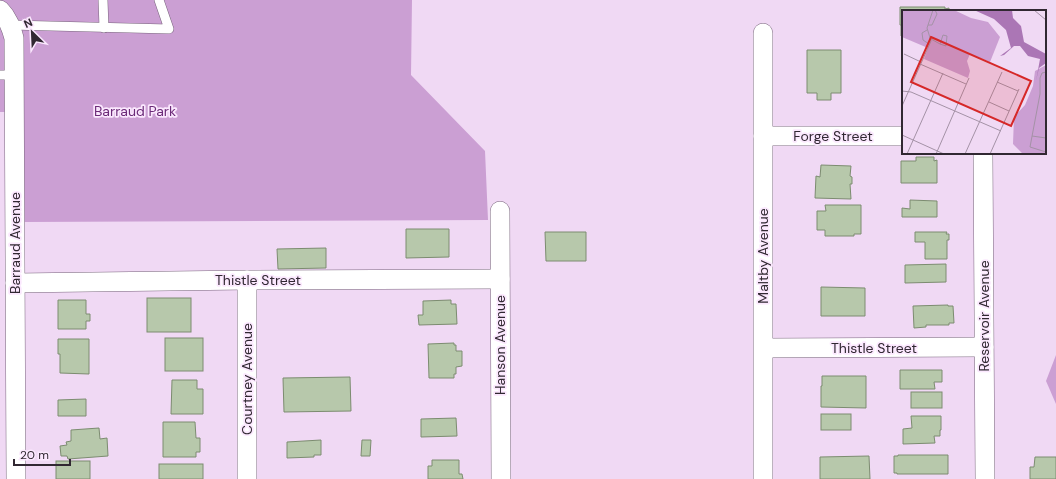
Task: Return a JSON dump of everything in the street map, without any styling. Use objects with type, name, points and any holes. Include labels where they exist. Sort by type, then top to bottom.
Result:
[{"type":"street","name":"Barraud Avenue","points":[[5,17],[14,38],[7,75],[8,259],[15,283],[16,479]]},
{"type":"street","name":"Maltby Avenue","points":[[763,33],[763,479]]},
{"type":"street","name":"Forge Street","points":[[763,136],[902,136]]},
{"type":"street","name":"Reservoir Avenue","points":[[983,154],[985,479]]},
{"type":"street","name":"Hanson Avenue","points":[[500,211],[501,479]]},
{"type":"street","name":"Thistle Street","points":[[15,283],[500,279]]},
{"type":"street","name":"Courtney Avenue","points":[[247,280],[247,479]]},
{"type":"street","name":"Thistle Street","points":[[764,348],[984,348]]},
{"type":"lane","points":[[103,0],[104,28]]},
{"type":"lane","points":[[5,17],[104,28],[169,29],[159,0]]},
{"type":"green space","name":"Barraud Park","points":[[0,0],[412,0],[411,75],[485,151],[488,220],[24,222],[23,112],[0,112]]},
{"type":"green space","points":[[1056,355],[1056,404],[1046,381]]},
{"type":"building","points":[[900,7],[949,8],[949,10],[902,10],[902,36],[900,25]]},
{"type":"building","points":[[807,50],[841,50],[841,93],[831,93],[831,100],[817,100],[817,93],[807,93]]},
{"type":"building","points":[[916,157],[934,157],[934,161],[937,160],[937,183],[901,183],[901,161],[916,161]]},
{"type":"building","points":[[821,165],[851,166],[851,199],[815,198],[816,176],[820,177]]},
{"type":"building","points":[[910,200],[937,201],[937,217],[902,217],[902,208],[910,209]]},
{"type":"building","points":[[825,205],[861,205],[861,234],[854,234],[854,236],[825,236],[825,230],[817,230],[817,211],[826,211]]},
{"type":"building","points":[[406,229],[449,229],[449,257],[406,258]]},
{"type":"building","points":[[545,232],[586,232],[586,261],[546,261]]},
{"type":"building","points":[[915,232],[947,232],[946,234],[949,234],[949,240],[947,240],[947,259],[925,259],[925,242],[915,242]]},
{"type":"building","points":[[326,248],[326,268],[278,269],[277,249]]},
{"type":"building","points":[[946,264],[946,282],[905,283],[905,265]]},
{"type":"building","points":[[821,287],[865,288],[865,316],[821,316]]},
{"type":"building","points":[[147,298],[191,298],[191,332],[147,332]]},
{"type":"building","points":[[58,300],[86,300],[86,314],[90,314],[90,321],[86,321],[86,329],[58,329]]},
{"type":"building","points":[[451,300],[451,304],[456,304],[457,324],[419,325],[418,315],[423,315],[423,301]]},
{"type":"building","points":[[913,306],[953,306],[954,323],[949,323],[949,325],[926,325],[926,327],[914,328]]},
{"type":"building","points":[[165,338],[203,338],[203,371],[165,371]]},
{"type":"building","points":[[58,339],[89,339],[89,374],[60,373]]},
{"type":"building","points":[[454,343],[454,345],[456,345],[456,351],[462,351],[462,366],[456,367],[456,374],[454,374],[454,378],[429,378],[428,344]]},
{"type":"building","points":[[900,370],[942,370],[942,382],[934,382],[935,389],[900,389]]},
{"type":"building","points":[[822,376],[866,376],[866,408],[821,407]]},
{"type":"building","points":[[350,377],[351,411],[284,412],[283,378]]},
{"type":"building","points":[[172,380],[197,380],[197,389],[203,389],[203,414],[171,414]]},
{"type":"building","points":[[911,392],[942,392],[942,408],[911,408]]},
{"type":"building","points":[[86,399],[86,416],[58,416],[58,400]]},
{"type":"building","points":[[821,414],[851,414],[851,430],[821,430]]},
{"type":"building","points":[[911,416],[941,416],[940,436],[934,436],[935,443],[903,444],[903,429],[912,428]]},
{"type":"building","points":[[456,418],[457,436],[421,437],[421,419]]},
{"type":"building","points":[[163,422],[195,422],[196,438],[200,438],[200,452],[196,452],[196,457],[163,457]]},
{"type":"building","points":[[99,428],[100,439],[107,438],[108,456],[68,459],[67,456],[61,456],[60,446],[67,445],[66,442],[71,441],[71,430]]},
{"type":"building","points":[[321,440],[321,455],[314,455],[314,457],[287,458],[287,442]]},
{"type":"building","points":[[362,440],[371,440],[370,456],[361,456]]},
{"type":"building","points":[[948,455],[948,474],[894,473],[894,456]]},
{"type":"building","points":[[869,456],[870,479],[820,479],[820,457]]},
{"type":"building","points":[[1035,457],[1056,457],[1056,479],[1030,479],[1030,467],[1034,467]]},
{"type":"building","points":[[432,460],[459,460],[459,474],[462,474],[463,479],[428,479],[428,466],[432,466]]},
{"type":"building","points":[[56,461],[90,461],[90,479],[56,479]]},
{"type":"building","points":[[159,464],[203,464],[203,479],[159,479]]}]
